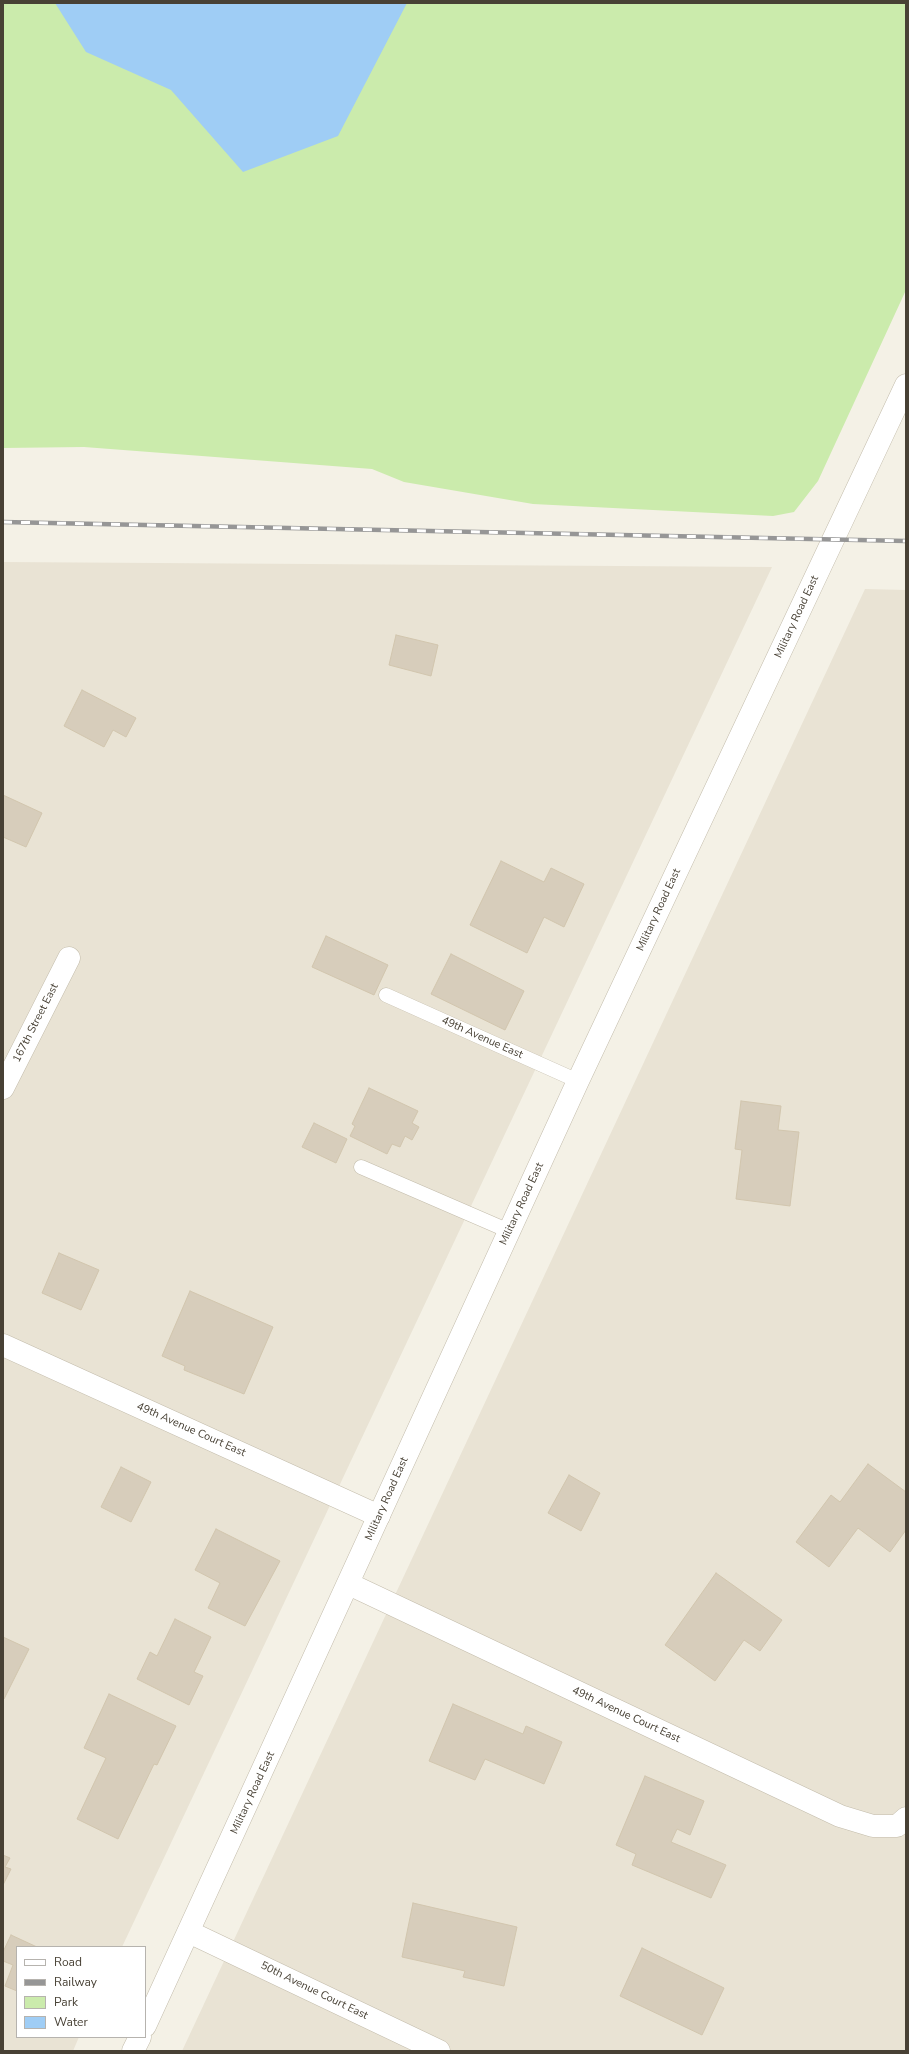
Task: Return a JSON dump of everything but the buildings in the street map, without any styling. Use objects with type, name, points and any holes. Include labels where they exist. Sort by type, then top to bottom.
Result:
[{"type":"street","name":"Military Road East","points":[[146,2024],[349,1584],[578,1081],[906,385]]},
{"type":"street","name":"167th Street East","points":[[3,1088],[69,958]]},
{"type":"street","name":"49th Avenue Court East","points":[[3,1345],[379,1516]]},
{"type":"street","name":"49th Avenue Court East","points":[[349,1584],[840,1816],[873,1826],[897,1826],[906,1818]]},
{"type":"street","name":"50th Avenue Court East","points":[[189,1932],[439,2051]]},
{"type":"street","points":[[134,2051],[140,2038]]},
{"type":"lane","name":"49th Avenue East","points":[[386,995],[578,1081]]},
{"type":"lane","points":[[361,1167],[509,1231]]},
{"type":"shaded area","points":[[3,562],[772,567],[122,1946],[16,1946],[16,2038],[79,2038],[73,2051],[3,2051]]},
{"type":"shaded area","points":[[865,589],[906,590],[906,2051],[182,2051]]},
{"type":"green space","points":[[3,3],[906,3],[906,290],[818,481],[794,512],[773,516],[533,504],[404,482],[372,469],[84,447],[3,448]]},
{"type":"water","points":[[55,3],[407,3],[338,136],[243,172],[171,90],[86,52]]},
{"type":"railway","points":[[3,522],[906,541]]}]
